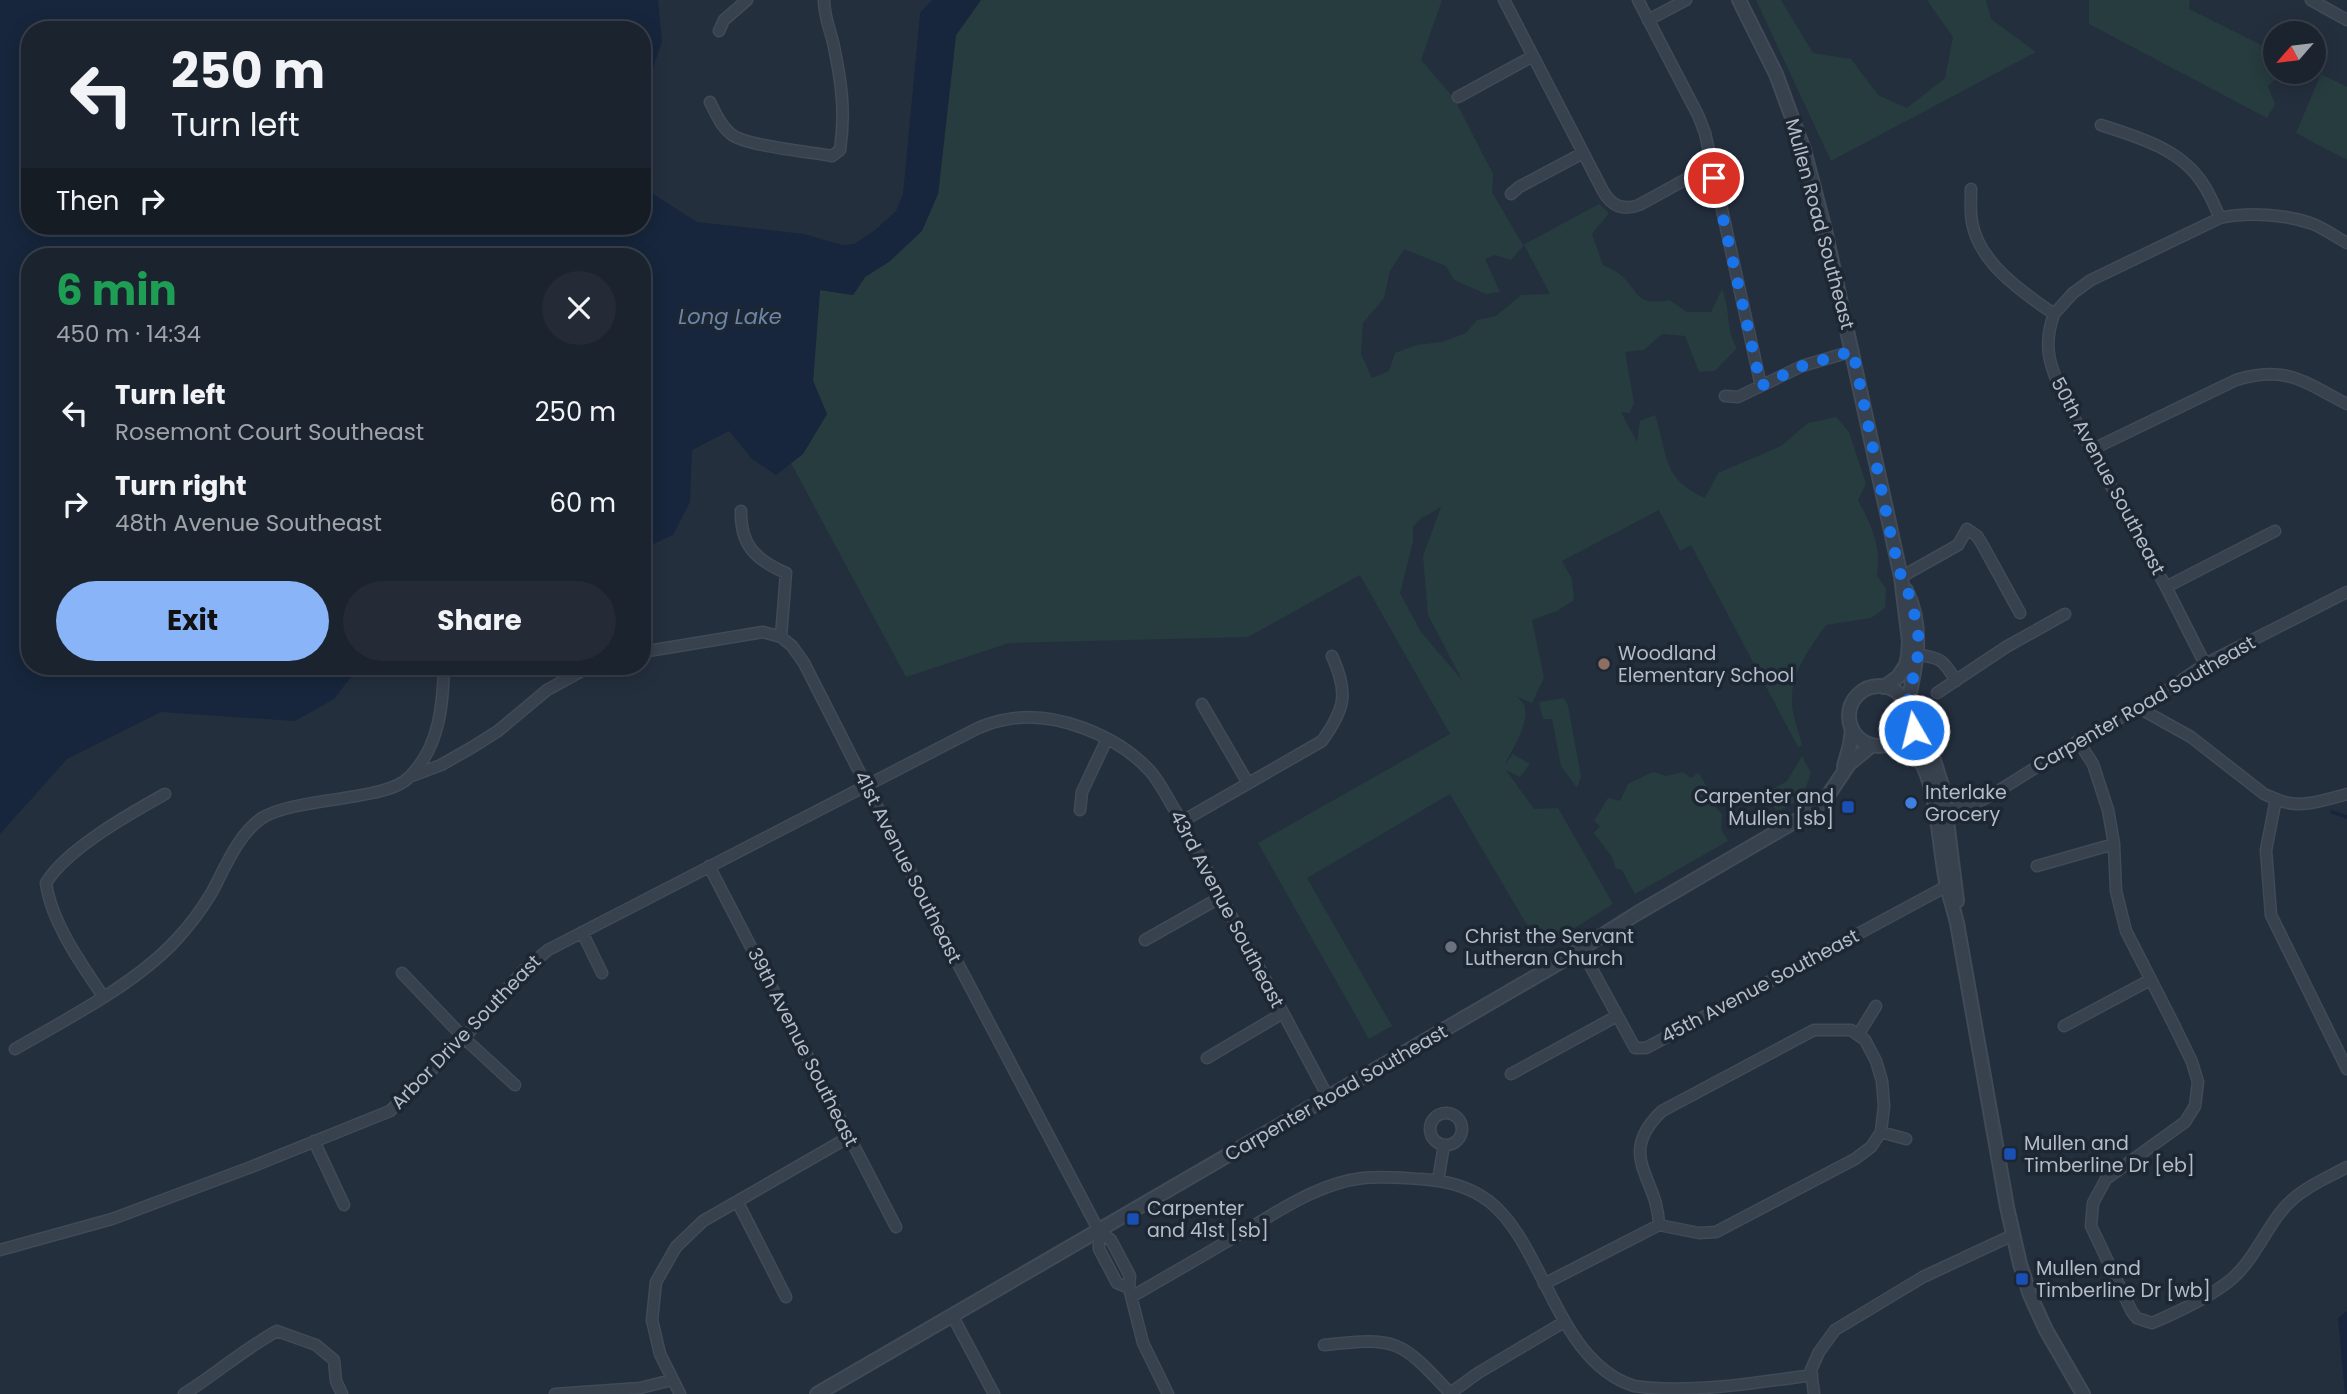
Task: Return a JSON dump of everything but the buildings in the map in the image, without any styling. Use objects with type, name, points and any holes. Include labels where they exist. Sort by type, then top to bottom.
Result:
[{"type":"street","points":[[719,31],[723,20],[747,0]]},
{"type":"street","points":[[710,102],[721,124],[733,136],[755,143],[832,156],[840,150],[843,90],[824,14],[824,0]]},
{"type":"street","points":[[1504,0],[1607,198],[1614,205],[1624,208],[1639,205],[1712,165]]},
{"type":"street","points":[[1638,0],[1705,133],[1761,386]]},
{"type":"street","points":[[1648,20],[1686,0]]},
{"type":"street","name":"Mullen Road Southeast","points":[[1739,0],[1776,74],[1804,150],[1853,351],[1901,578],[1909,641],[1908,656],[1898,677],[1884,687]]},
{"type":"street","points":[[2311,0],[2347,20]]},
{"type":"street","points":[[1458,97],[1533,55]]},
{"type":"street","points":[[2101,125],[2148,141],[2188,166],[2203,183],[2220,218]]},
{"type":"street","points":[[1511,194],[1519,187],[1583,153]]},
{"type":"street","points":[[1971,189],[1972,222],[1982,248],[2011,282],[2054,314],[2073,293],[2091,280],[2220,218],[2233,215],[2293,219],[2313,224],[2347,243]]},
{"type":"street","name":"50th Avenue Southeast","points":[[2054,314],[2046,344],[2048,357],[2066,403],[2205,664]]},
{"type":"street","points":[[1724,396],[1738,397],[1802,366],[1853,351]]},
{"type":"street","points":[[2091,450],[2236,380],[2259,373],[2277,373],[2295,378],[2347,404]]},
{"type":"street","points":[[651,651],[763,632],[781,637],[786,573],[775,568],[746,545],[741,511]]},
{"type":"street","points":[[1901,578],[1958,545],[1967,529],[1977,536],[2020,613]]},
{"type":"street","points":[[2166,587],[2275,531]]},
{"type":"street","name":"Mullen Road Southeast","points":[[1901,578],[1912,601],[1919,640],[1907,706]]},
{"type":"street","name":"Carpenter Road Southeast","points":[[1946,811],[1980,801],[2078,741],[2139,708],[2205,664],[2347,592]]},
{"type":"street","points":[[1937,693],[2006,647],[2065,614]]},
{"type":"street","name":"41st Avenue Southeast","points":[[781,637],[792,646],[804,663],[1099,1231],[1111,1240],[1130,1276],[1143,1343],[1168,1394]]},
{"type":"street","points":[[1918,655],[1934,656],[1946,663],[1956,681]]},
{"type":"street","points":[[1181,822],[1322,741],[1338,719],[1343,694],[1341,676],[1332,656]]},
{"type":"street","points":[[15,1049],[137,975],[175,941],[205,903],[242,841],[260,820],[294,806],[389,788],[406,781],[424,761],[432,747],[444,690],[444,675]]},
{"type":"street","points":[[409,777],[441,765],[498,731],[547,690],[573,675]]},
{"type":"street","points":[[1886,745],[1903,734],[1908,720],[1907,706],[1898,694],[1884,687],[1868,689],[1859,694],[1850,708],[1852,729],[1859,738],[1872,745],[1886,745],[1900,745],[1918,757],[1941,807],[1946,811]]},
{"type":"street","points":[[1202,704],[1248,782]]},
{"type":"street","points":[[2139,708],[2191,737],[2264,794],[2288,805],[2313,803],[2347,794]]},
{"type":"street","name":"Arbor Drive Southeast","points":[[0,1250],[112,1219],[239,1172],[390,1111],[464,1038],[538,957],[978,728],[1005,719],[1053,720],[1074,724],[1107,738]]},
{"type":"street","points":[[1908,720],[1934,760],[1943,789],[1956,891],[1957,923]]},
{"type":"street","name":"Carpenter Road Southeast","points":[[1840,775],[1850,745],[1852,729]]},
{"type":"street","points":[[1080,810],[1082,792],[1107,738]]},
{"type":"street","name":"43rd Avenue Southeast","points":[[1107,738],[1128,751],[1152,772],[1328,1097]]},
{"type":"street","points":[[2078,741],[2093,764],[2108,810],[2114,844],[2119,910],[2126,932],[2188,1052],[2198,1082],[2195,1105],[2185,1122],[2106,1179],[2093,1203],[2091,1226],[2122,1293],[2137,1318],[2152,1323],[2229,1281],[2246,1264],[2283,1209],[2299,1194],[2347,1167]]},
{"type":"street","name":"Carpenter Road Southeast","points":[[817,1394],[1811,812],[1827,797],[1840,775],[1860,753],[1872,745]]},
{"type":"street","points":[[1929,780],[2013,1235],[2035,1306],[2057,1352],[2083,1394]]},
{"type":"street","points":[[1943,789],[1960,798],[1980,801]]},
{"type":"street","points":[[103,996],[85,971],[55,915],[46,883],[92,839],[165,794]]},
{"type":"street","points":[[2276,799],[2266,850],[2271,915],[2347,1069]]},
{"type":"street","points":[[2037,866],[2114,844]]},
{"type":"street","name":"39th Avenue Southeast","points":[[709,866],[896,1227]]},
{"type":"street","name":"45th Avenue Southeast","points":[[1581,949],[1634,1048],[1646,1048],[1947,886]]},
{"type":"street","points":[[1145,940],[1221,897]]},
{"type":"street","points":[[582,932],[602,973]]},
{"type":"street","points":[[402,973],[464,1038],[515,1085]]},
{"type":"street","points":[[2064,1026],[2150,980]]},
{"type":"street","points":[[1858,1035],[1877,1006]]},
{"type":"street","points":[[1208,1058],[1283,1013]]},
{"type":"street","points":[[1511,1074],[1617,1016]]},
{"type":"street","points":[[1544,1284],[1659,1225],[1699,1233],[1716,1233],[1855,1159],[1871,1147],[1881,1132],[1884,1105],[1877,1060],[1866,1040],[1851,1030],[1814,1030],[1662,1111],[1647,1126],[1640,1145],[1640,1161],[1659,1209],[1659,1225]]},
{"type":"street","points":[[1881,1132],[1906,1139]]},
{"type":"street","points":[[680,1394],[660,1354],[652,1320],[656,1282],[676,1247],[703,1222],[849,1137]]},
{"type":"street","points":[[314,1141],[344,1205]]},
{"type":"street","points":[[1438,1181],[1444,1145]]},
{"type":"street","points":[[1131,1292],[1293,1202],[1332,1185],[1362,1178],[1438,1181],[1471,1189],[1492,1203],[1517,1232],[1564,1322],[1585,1352],[1606,1373],[1631,1385],[1660,1392],[1699,1392],[1812,1375]]},
{"type":"street","points":[[738,1203],[786,1297]]},
{"type":"street","points":[[1814,1394],[1811,1370],[1819,1352],[1835,1330],[1923,1278],[2013,1235]]},
{"type":"street","points":[[952,1315],[994,1394]]},
{"type":"street","points":[[1324,1345],[1384,1341],[1402,1347],[1422,1363],[1449,1394],[1478,1373],[1564,1322]]},
{"type":"street","points":[[184,1394],[254,1343],[277,1331],[316,1345],[334,1360],[336,1381],[341,1394]]},
{"type":"street","points":[[555,1394],[640,1388],[672,1380]]},
{"type":"green space","points":[[981,0],[1442,0],[1421,60],[1454,98],[1493,174],[1492,192],[1523,245],[1599,204],[1609,213],[1592,234],[1603,265],[1625,279],[1642,299],[1657,302],[1669,300],[1687,312],[1711,312],[1722,289],[1731,334],[1737,348],[1715,371],[1699,372],[1685,336],[1662,334],[1644,350],[1625,352],[1634,403],[1630,413],[1621,412],[1637,442],[1640,421],[1655,415],[1665,454],[1674,474],[1691,491],[1705,498],[1718,473],[1781,446],[1808,423],[1836,417],[1849,432],[1866,484],[1858,500],[1877,546],[1877,575],[1886,589],[1885,608],[1871,618],[1826,625],[1808,652],[1798,670],[1792,701],[1802,745],[1798,747],[1691,545],[1680,551],[1659,510],[1562,561],[1572,579],[1574,600],[1557,611],[1532,620],[1544,678],[1532,703],[1516,696],[1524,705],[1525,718],[1520,735],[1505,764],[1513,754],[1530,764],[1520,777],[1506,770],[1534,809],[1558,808],[1613,904],[1541,949],[1450,794],[1307,878],[1392,1026],[1369,1039],[1258,843],[1450,734],[1360,575],[1248,637],[1009,643],[906,677],[791,463],[803,453],[827,414],[813,381],[820,290],[853,295],[865,277],[890,261],[938,194],[956,35]],"holes":[[[1524,245],[1550,294],[1521,295],[1496,316],[1477,320],[1466,333],[1442,342],[1416,345],[1395,353],[1389,371],[1372,378],[1361,354],[1363,323],[1384,298],[1390,271],[1404,249],[1446,266],[1454,280],[1486,294],[1500,292],[1485,259],[1495,255],[1511,260]],[[1441,507],[1423,556],[1428,615],[1462,680],[1421,632],[1400,593],[1413,542],[1413,527],[1420,519]]]},
{"type":"green space","points":[[1756,0],[1781,0],[1813,53],[1851,59],[1878,95],[1907,108],[1945,78],[1953,37],[1927,0],[1986,0],[1991,19],[2036,52],[1831,161]]},
{"type":"green space","points":[[2089,0],[2190,0],[2189,9],[2263,46],[2263,84],[2270,84],[2268,86],[2275,104],[2267,118],[2089,24]]},
{"type":"green space","points":[[2326,76],[2347,87],[2347,160],[2296,133],[2317,84],[2326,84]]},
{"type":"green space","points":[[1564,698],[1568,706],[1581,776],[1577,788],[1561,766],[1552,719],[1543,719],[1539,702]]},
{"type":"green space","points":[[1802,756],[1811,773],[1802,798],[1779,811],[1771,803],[1770,791],[1787,781]]},
{"type":"green space","points":[[1653,772],[1666,776],[1683,772],[1691,778],[1698,773],[1713,803],[1722,814],[1721,829],[1728,841],[1635,894],[1622,870],[1616,869],[1612,857],[1594,833],[1600,826],[1594,821],[1608,798],[1620,801],[1628,784]]},
{"type":"water","name":"Long Lake","points":[[0,0],[658,0],[662,42],[651,73],[651,21],[21,21],[21,235],[651,235],[651,193],[697,222],[804,234],[842,245],[854,244],[875,230],[896,211],[903,194],[920,13],[932,0],[981,0],[956,35],[938,194],[922,231],[890,261],[865,277],[853,295],[820,290],[813,381],[827,414],[803,454],[776,475],[752,459],[729,431],[692,450],[690,502],[673,535],[651,545],[651,248],[21,248],[21,675],[352,675],[334,699],[295,721],[161,712],[67,759],[0,834]]},
{"type":"water","points":[[2347,1311],[2347,1394],[2345,1394],[2338,1318]]},
{"type":"waterway","points":[[2332,812],[2347,817]]},
{"type":"place","name":"Woodland Elementary School","points":[[1604,664]]},
{"type":"place","name":"Interlake Grocery","points":[[1911,803]]},
{"type":"place","name":"Carpenter and Mullen [sb]","points":[[1848,807]]},
{"type":"place","name":"Christ the Servant Lutheran Church","points":[[1451,947]]},
{"type":"place","name":"Mullen and Timberline Dr [eb]","points":[[2010,1154]]},
{"type":"place","name":"Carpenter and 41st [sb]","points":[[1133,1219]]},
{"type":"place","name":"Mullen and Timberline Dr [wb]","points":[[2022,1279]]},
{"type":"route","points":[[1714,178],[1761,386],[1802,366],[1853,351],[1892,541],[1902,580],[1912,601],[1919,640],[1907,706],[1908,720],[1914,730]]}]
